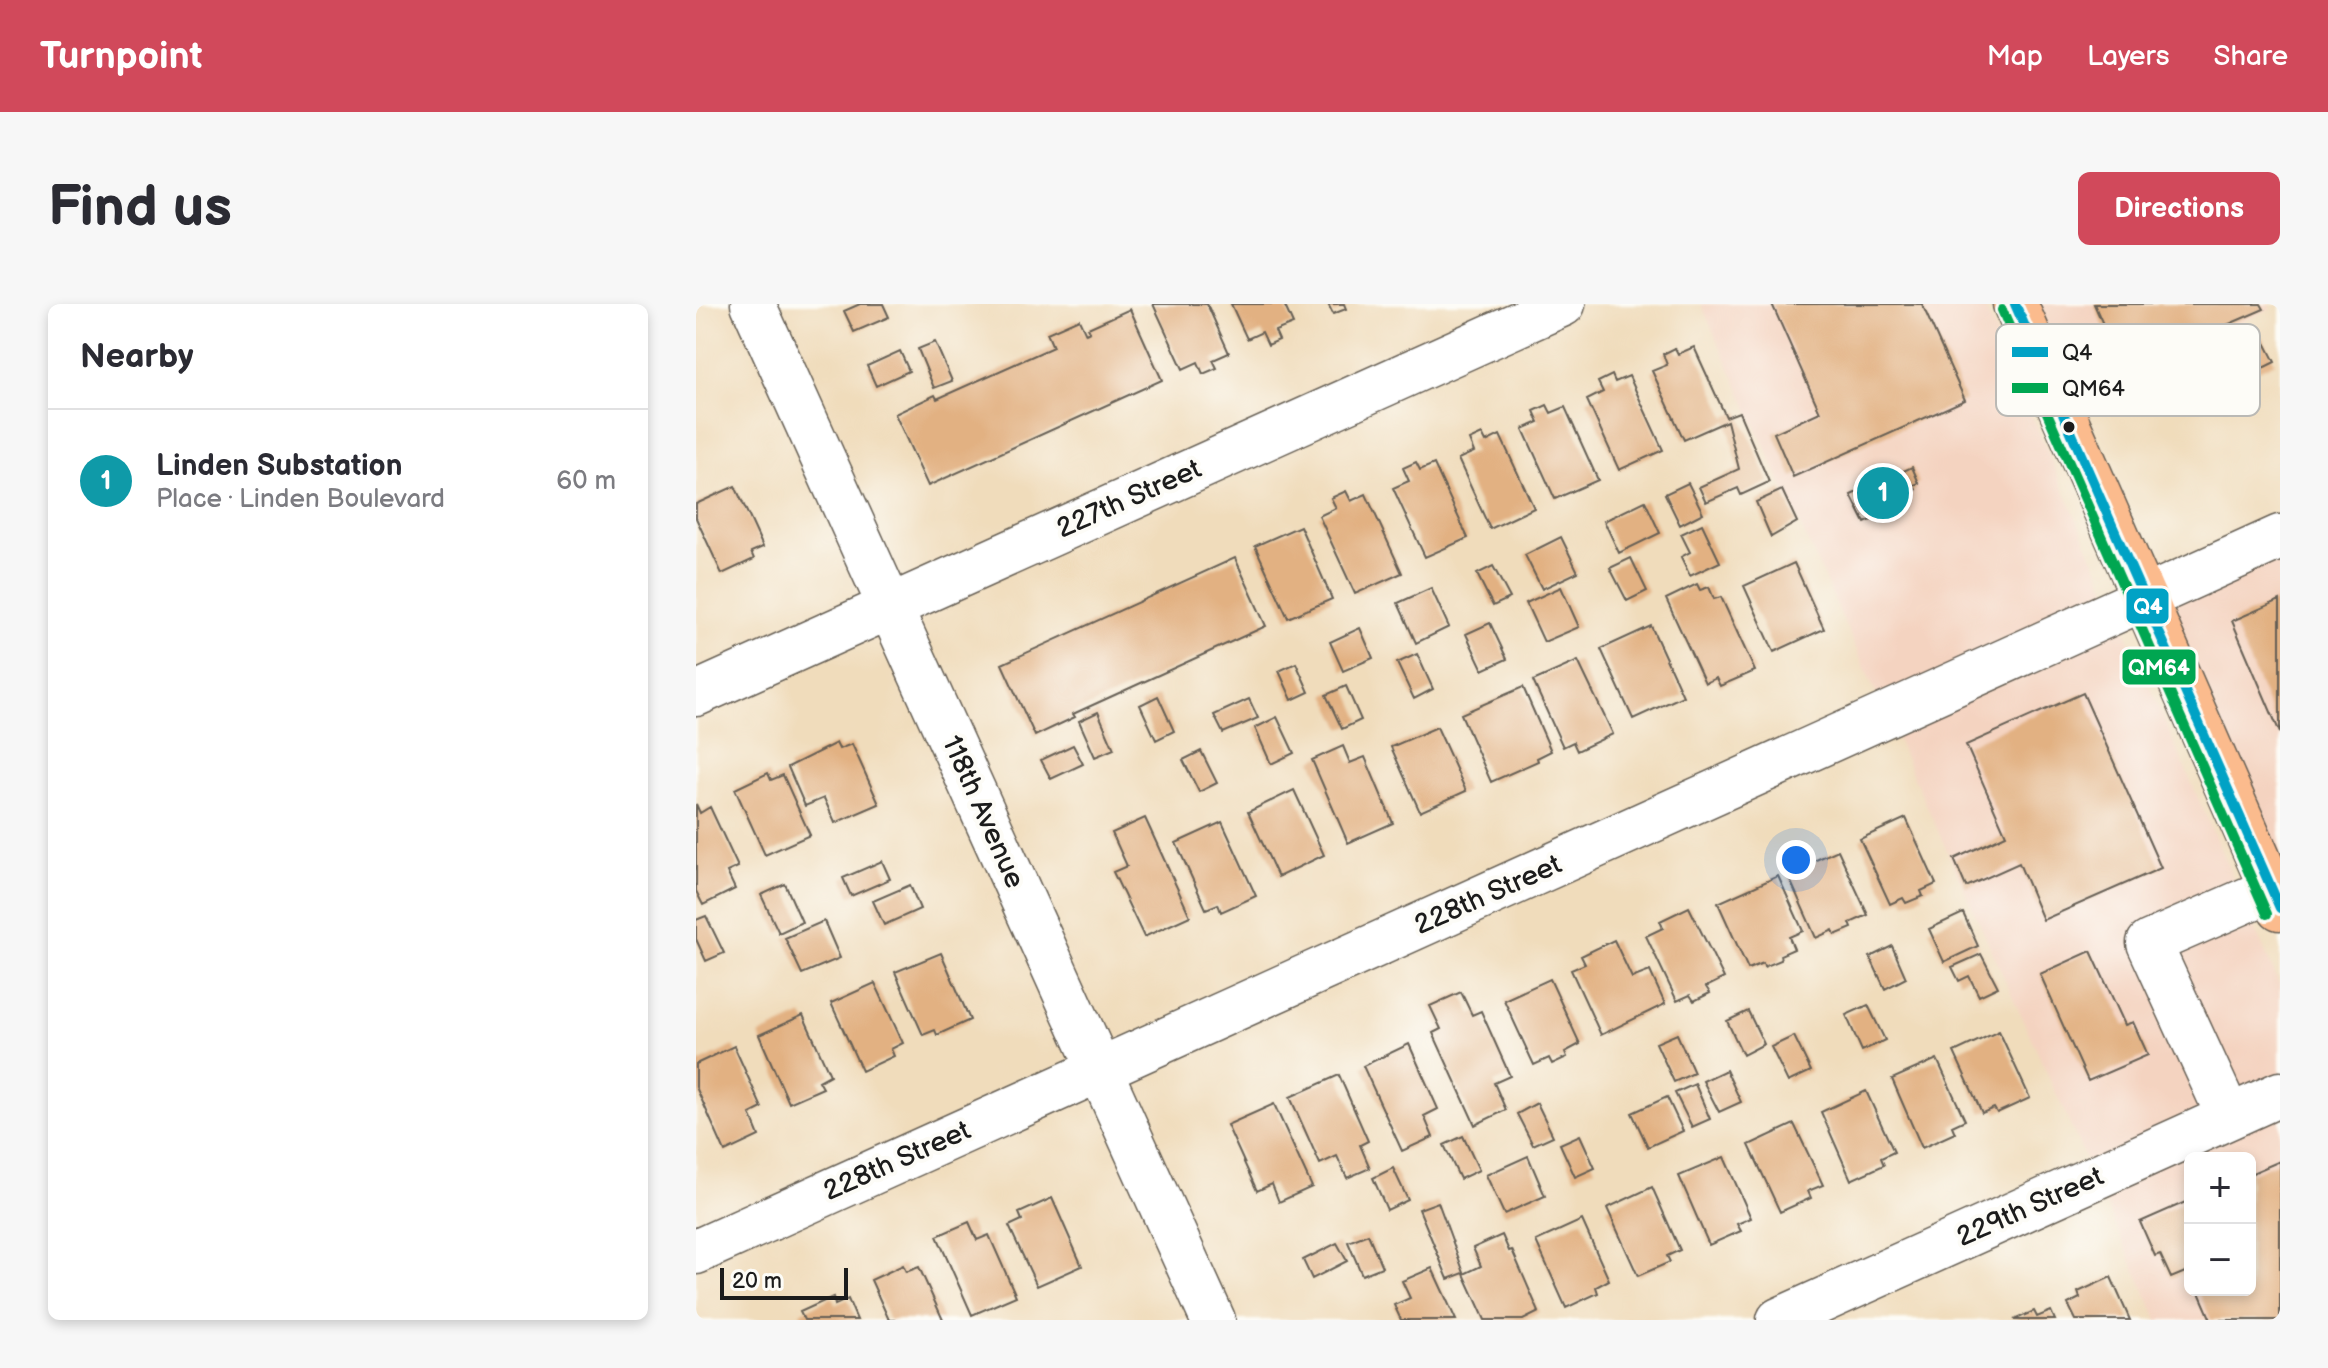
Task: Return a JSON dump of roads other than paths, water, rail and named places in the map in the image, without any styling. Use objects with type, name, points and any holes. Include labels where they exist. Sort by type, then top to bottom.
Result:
[{"type":"main road","points":[[2015,304],[2024,324]]},
{"type":"main road","points":[[2065,416],[2276,899]]},
{"type":"street","name":"118th Avenue","points":[[753,304],[1213,1320]]},
{"type":"street","name":"227th Street","points":[[696,694],[1563,304]]},
{"type":"street","name":"228th Street","points":[[696,1252],[2280,537]]},
{"type":"street","points":[[2229,1117],[2149,943],[2276,899]]},
{"type":"street","name":"229th Street","points":[[1779,1320],[2280,1094]]},
{"type":"place","name":"Linden Substation","points":[[1883,493]]}]
